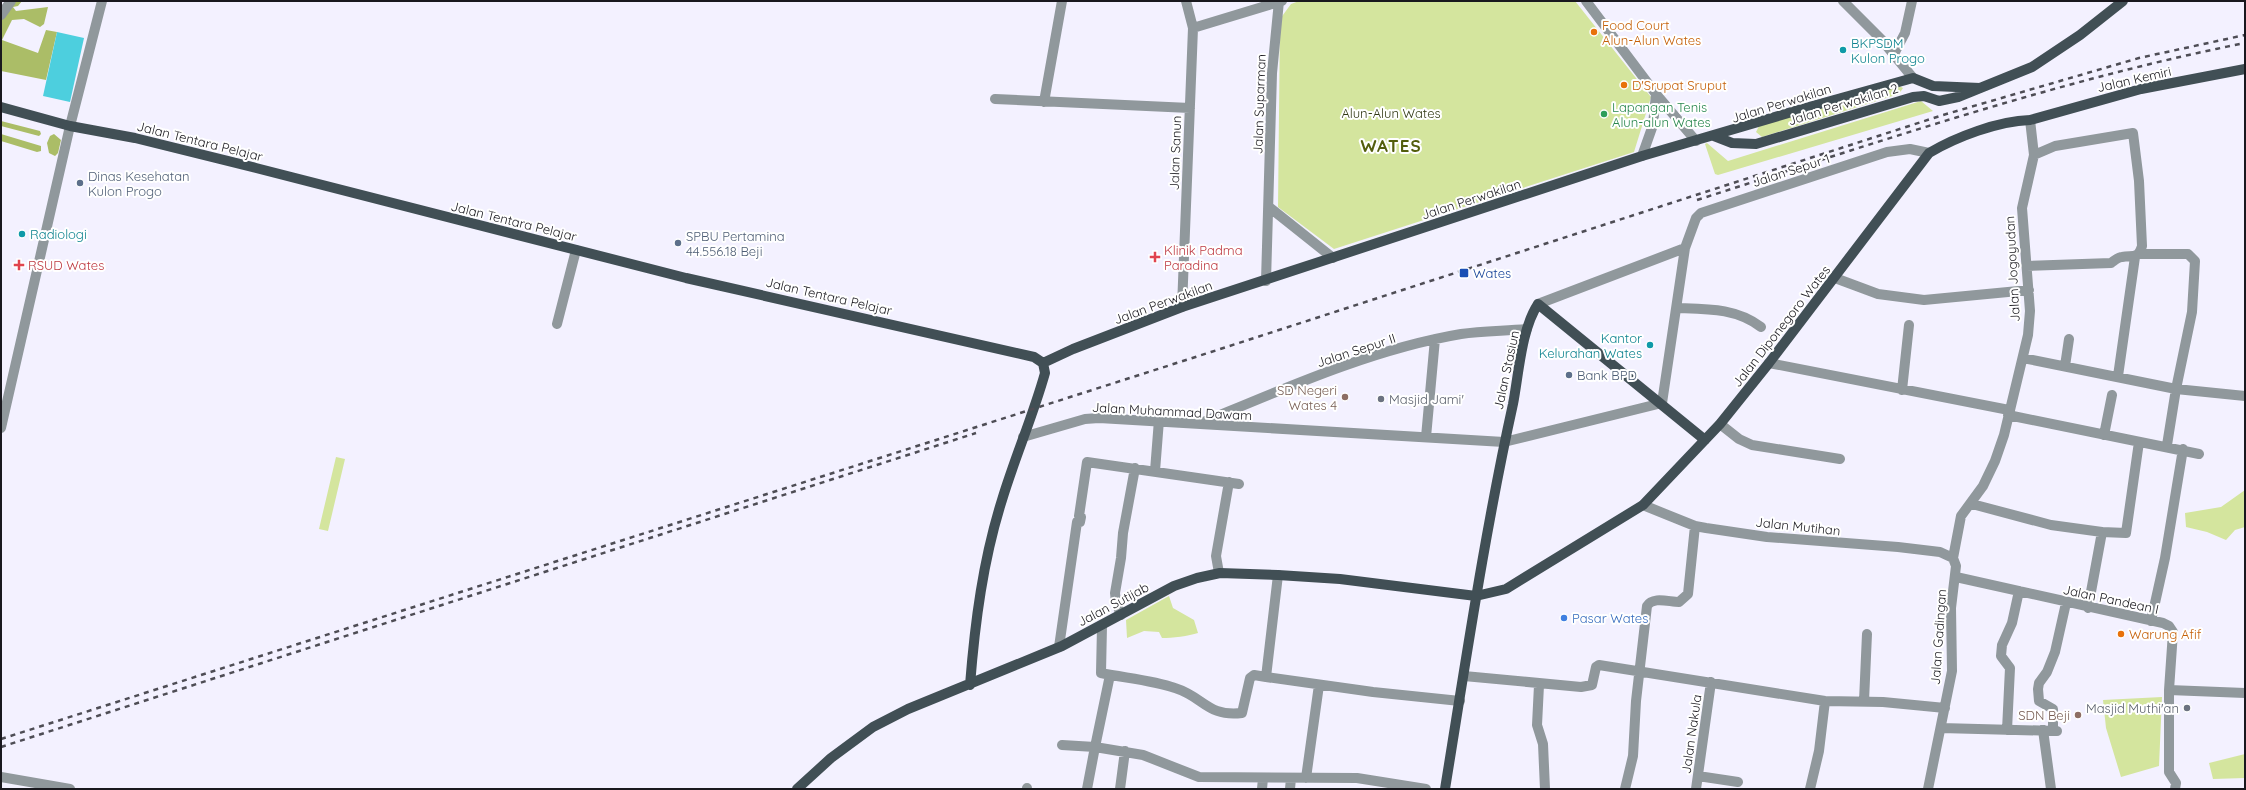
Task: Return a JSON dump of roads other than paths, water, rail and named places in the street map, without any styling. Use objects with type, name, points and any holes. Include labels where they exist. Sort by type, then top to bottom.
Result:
[{"type":"main road","name":"Jalan Perwakilan 2","points":[[1714,136],[1732,142],[1756,144],[1913,97],[1924,96],[1939,101],[1958,98],[2039,63],[2123,1]]},
{"type":"main road","name":"Jalan Kemiri","points":[[2030,120],[2140,89],[2245,69]]},
{"type":"main road","points":[[1913,78],[1933,86],[1980,88]]},
{"type":"main road","name":"Jalan Perwakilan","points":[[1043,363],[1073,348],[1182,307],[1266,281],[1642,156],[1913,78]]},
{"type":"main road","name":"Jalan Tentara Pelajar","points":[[1,107],[70,126],[135,138],[256,168],[701,281],[1022,353],[1034,357],[1043,363]]},
{"type":"main road","points":[[1929,153],[1949,141],[2016,121],[2030,120]]},
{"type":"main road","name":"Jalan Diponegoro Wates","points":[[1476,596],[1506,589],[1643,505],[1720,424],[1835,278],[1929,153]]},
{"type":"main road","points":[[1538,304],[1662,403],[1705,440]]},
{"type":"main road","name":"Jalan Stasiun","points":[[1445,789],[1476,596],[1504,442],[1528,329],[1538,304]]},
{"type":"main road","points":[[970,685],[978,607],[988,549],[1023,437],[1045,373],[1043,363]]},
{"type":"main road","name":"Jalan Sutijab","points":[[800,788],[831,758],[873,727],[908,708],[970,685],[1059,647],[1102,626],[1174,586],[1197,578],[1219,573],[1278,575],[1340,579],[1445,594],[1476,596]]},
{"type":"street","points":[[1,15],[11,1]]},
{"type":"street","points":[[1,428],[3,410],[70,126],[102,1]]},
{"type":"street","points":[[1044,102],[1062,1]]},
{"type":"street","name":"Jalan Sanun","points":[[1182,307],[1193,28],[1186,1]]},
{"type":"street","points":[[1193,28],[1280,1]]},
{"type":"street","name":"Jalan Suparman","points":[[1266,281],[1272,73],[1280,1]]},
{"type":"street","points":[[1586,1],[1656,94],[1696,141]]},
{"type":"street","points":[[1894,54],[1905,33],[1912,1]]},
{"type":"street","points":[[1847,2],[1894,54],[1913,78]]},
{"type":"street","points":[[1642,156],[1653,125],[1656,94]]},
{"type":"street","points":[[995,100],[1190,108]]},
{"type":"street","name":"Jalan Jogoyudan","points":[[1953,558],[1961,516],[1972,504],[1983,486],[1995,461],[2023,358],[2030,311],[2022,208],[2034,154],[2030,120]]},
{"type":"street","points":[[2034,154],[2055,146],[2133,132],[2140,203],[2142,246],[2137,255],[2118,376]]},
{"type":"street","name":"Jalan Sepur 1","points":[[1662,403],[1685,248],[1696,218],[1701,213],[1887,152],[1910,149],[1929,153]]},
{"type":"street","points":[[1269,207],[1333,258]]},
{"type":"street","points":[[1538,304],[1685,248]]},
{"type":"street","points":[[557,324],[576,250]]},
{"type":"street","points":[[2027,266],[2111,263],[2121,257],[2137,255],[2188,254],[2195,261],[2192,312],[2176,389],[2167,446]]},
{"type":"street","points":[[1835,278],[1878,294],[1924,300],[2029,290]]},
{"type":"street","points":[[1677,308],[1730,312],[1745,316],[1761,327]]},
{"type":"street","points":[[1902,390],[1909,325]]},
{"type":"street","name":"Jalan Sepur II","points":[[1199,423],[1302,381],[1435,339],[1462,334],[1528,329]]},
{"type":"street","points":[[1426,437],[1435,339]]},
{"type":"street","points":[[2065,366],[2069,339]]},
{"type":"street","points":[[2023,358],[2118,376],[2176,389],[2245,396]]},
{"type":"street","points":[[1769,363],[2009,412],[2104,435],[2183,449],[2199,454]]},
{"type":"street","points":[[2104,435],[2112,395]]},
{"type":"street","name":"Jalan Muhammad Dawam","points":[[1023,437],[1085,419],[1159,420],[1305,432],[1504,442],[1662,403]]},
{"type":"street","points":[[1155,471],[1159,420]]},
{"type":"street","points":[[1720,424],[1739,439],[1752,445],[1840,459]]},
{"type":"street","points":[[1972,504],[2051,525],[2102,532],[2126,533],[2139,442]]},
{"type":"street","points":[[2151,620],[2165,558],[2183,449]]},
{"type":"street","points":[[1059,647],[1077,522],[1080,522],[1081,517],[1079,516],[1087,462],[1234,483],[1216,556],[1219,573]]},
{"type":"street","points":[[1121,615],[1116,602],[1115,593],[1122,558],[1123,533],[1135,468]]},
{"type":"street","name":"Jalan Mutihan","points":[[1643,505],[1695,526],[1767,537],[1940,552],[1953,558]]},
{"type":"street","points":[[1625,789],[1633,756],[1640,672],[1649,602],[1655,600],[1679,602],[1688,594],[1695,526]]},
{"type":"street","points":[[2088,608],[2102,532]]},
{"type":"street","name":"Jalan Gadingan","points":[[1928,789],[1952,671],[1951,608],[1956,577],[1953,558]]},
{"type":"street","points":[[1266,677],[1278,575]]},
{"type":"street","name":"Jalan Pandean I","points":[[1956,577],[2088,608],[2151,620],[2169,626],[2173,632],[2169,690],[2168,772],[2176,783],[2175,789]]},
{"type":"street","points":[[2006,730],[2010,668],[2001,656],[2002,645],[2012,623],[2019,591]]},
{"type":"street","points":[[2051,789],[2051,731],[2053,709],[2039,701],[2038,689],[2039,683],[2047,672],[2055,652],[2066,603]]},
{"type":"street","points":[[1102,626],[1101,673],[1174,687],[1188,693],[1211,710],[1228,714],[1242,713],[1248,684],[1252,676],[1460,701]]},
{"type":"street","points":[[1864,701],[1867,634]]},
{"type":"street","points":[[1464,676],[1539,685],[1586,687],[1592,684],[1596,667],[1599,665],[1711,682],[1766,693],[1825,701],[1864,701],[1945,708]]},
{"type":"street","points":[[1087,789],[1110,675]]},
{"type":"street","name":"Jalan Nakula","points":[[1696,789],[1711,682]]},
{"type":"street","points":[[1306,778],[1319,685]]},
{"type":"street","points":[[1539,685],[1537,725],[1543,744],[1545,789]]},
{"type":"street","points":[[2169,690],[2245,693]]},
{"type":"street","points":[[1814,788],[1825,701]]},
{"type":"street","points":[[1941,728],[2051,731]]},
{"type":"street","points":[[1062,745],[1125,751],[1151,758],[1199,777],[1364,779],[1426,789]]},
{"type":"street","points":[[1120,789],[1125,751]]},
{"type":"street","points":[[1698,776],[1738,782]]},
{"type":"street","points":[[1,777],[16,778],[70,789]]},
{"type":"street","points":[[1262,789],[1263,778]]},
{"type":"street","points":[[1290,789],[1291,778]]},
{"type":"water","points":[[57,32],[84,38],[70,102],[43,96]]},
{"type":"railway","points":[[1,739],[1211,352],[1943,115],[2139,58],[2245,35]]},
{"type":"railway","points":[[1697,200],[1901,135],[2038,94],[2106,75],[2245,43]]},
{"type":"railway","points":[[1,747],[976,433]]},
{"type":"place","name":"Food Court Alun-Alun Wates","points":[[1594,32]]},
{"type":"place","name":"BKPSDM Kulon Progo","points":[[1843,50]]},
{"type":"place","name":"D'Srupat Sruput","points":[[1624,85]]},
{"type":"place","name":"Lapangan Tenis Alun-alun Wates","points":[[1604,114]]},
{"type":"place","name":"Dinas Kesehatan Kulon Progo","points":[[80,183]]},
{"type":"place","name":"Radiologi","points":[[22,234]]},
{"type":"place","name":"SPBU Pertamina 44.556.18 Beji","points":[[678,243]]},
{"type":"place","name":"Klinik Padma Paradina","points":[[1155,257]]},
{"type":"place","name":"RSUD Wates","points":[[19,265]]},
{"type":"place","name":"Wates","points":[[1464,273]]},
{"type":"place","name":"Kantor Kelurahan Wates","points":[[1650,345]]},
{"type":"place","name":"Bank BPD","points":[[1569,375]]},
{"type":"place","name":"SD Negeri Wates 4","points":[[1345,397]]},
{"type":"place","name":"Masjid Jami'","points":[[1381,399]]},
{"type":"place","name":"Pasar Wates","points":[[1564,618]]},
{"type":"place","name":"Warung Afif","points":[[2121,634]]},
{"type":"place","name":"Masjid Muthi'an","points":[[2187,708]]},
{"type":"place","name":"SDN Beji","points":[[2078,715]]},
{"type":"district","name":"WATES","points":[[1391,145]]},
{"type":"park label","name":"Alun-Alun Wates","points":[[1391,113]]}]
